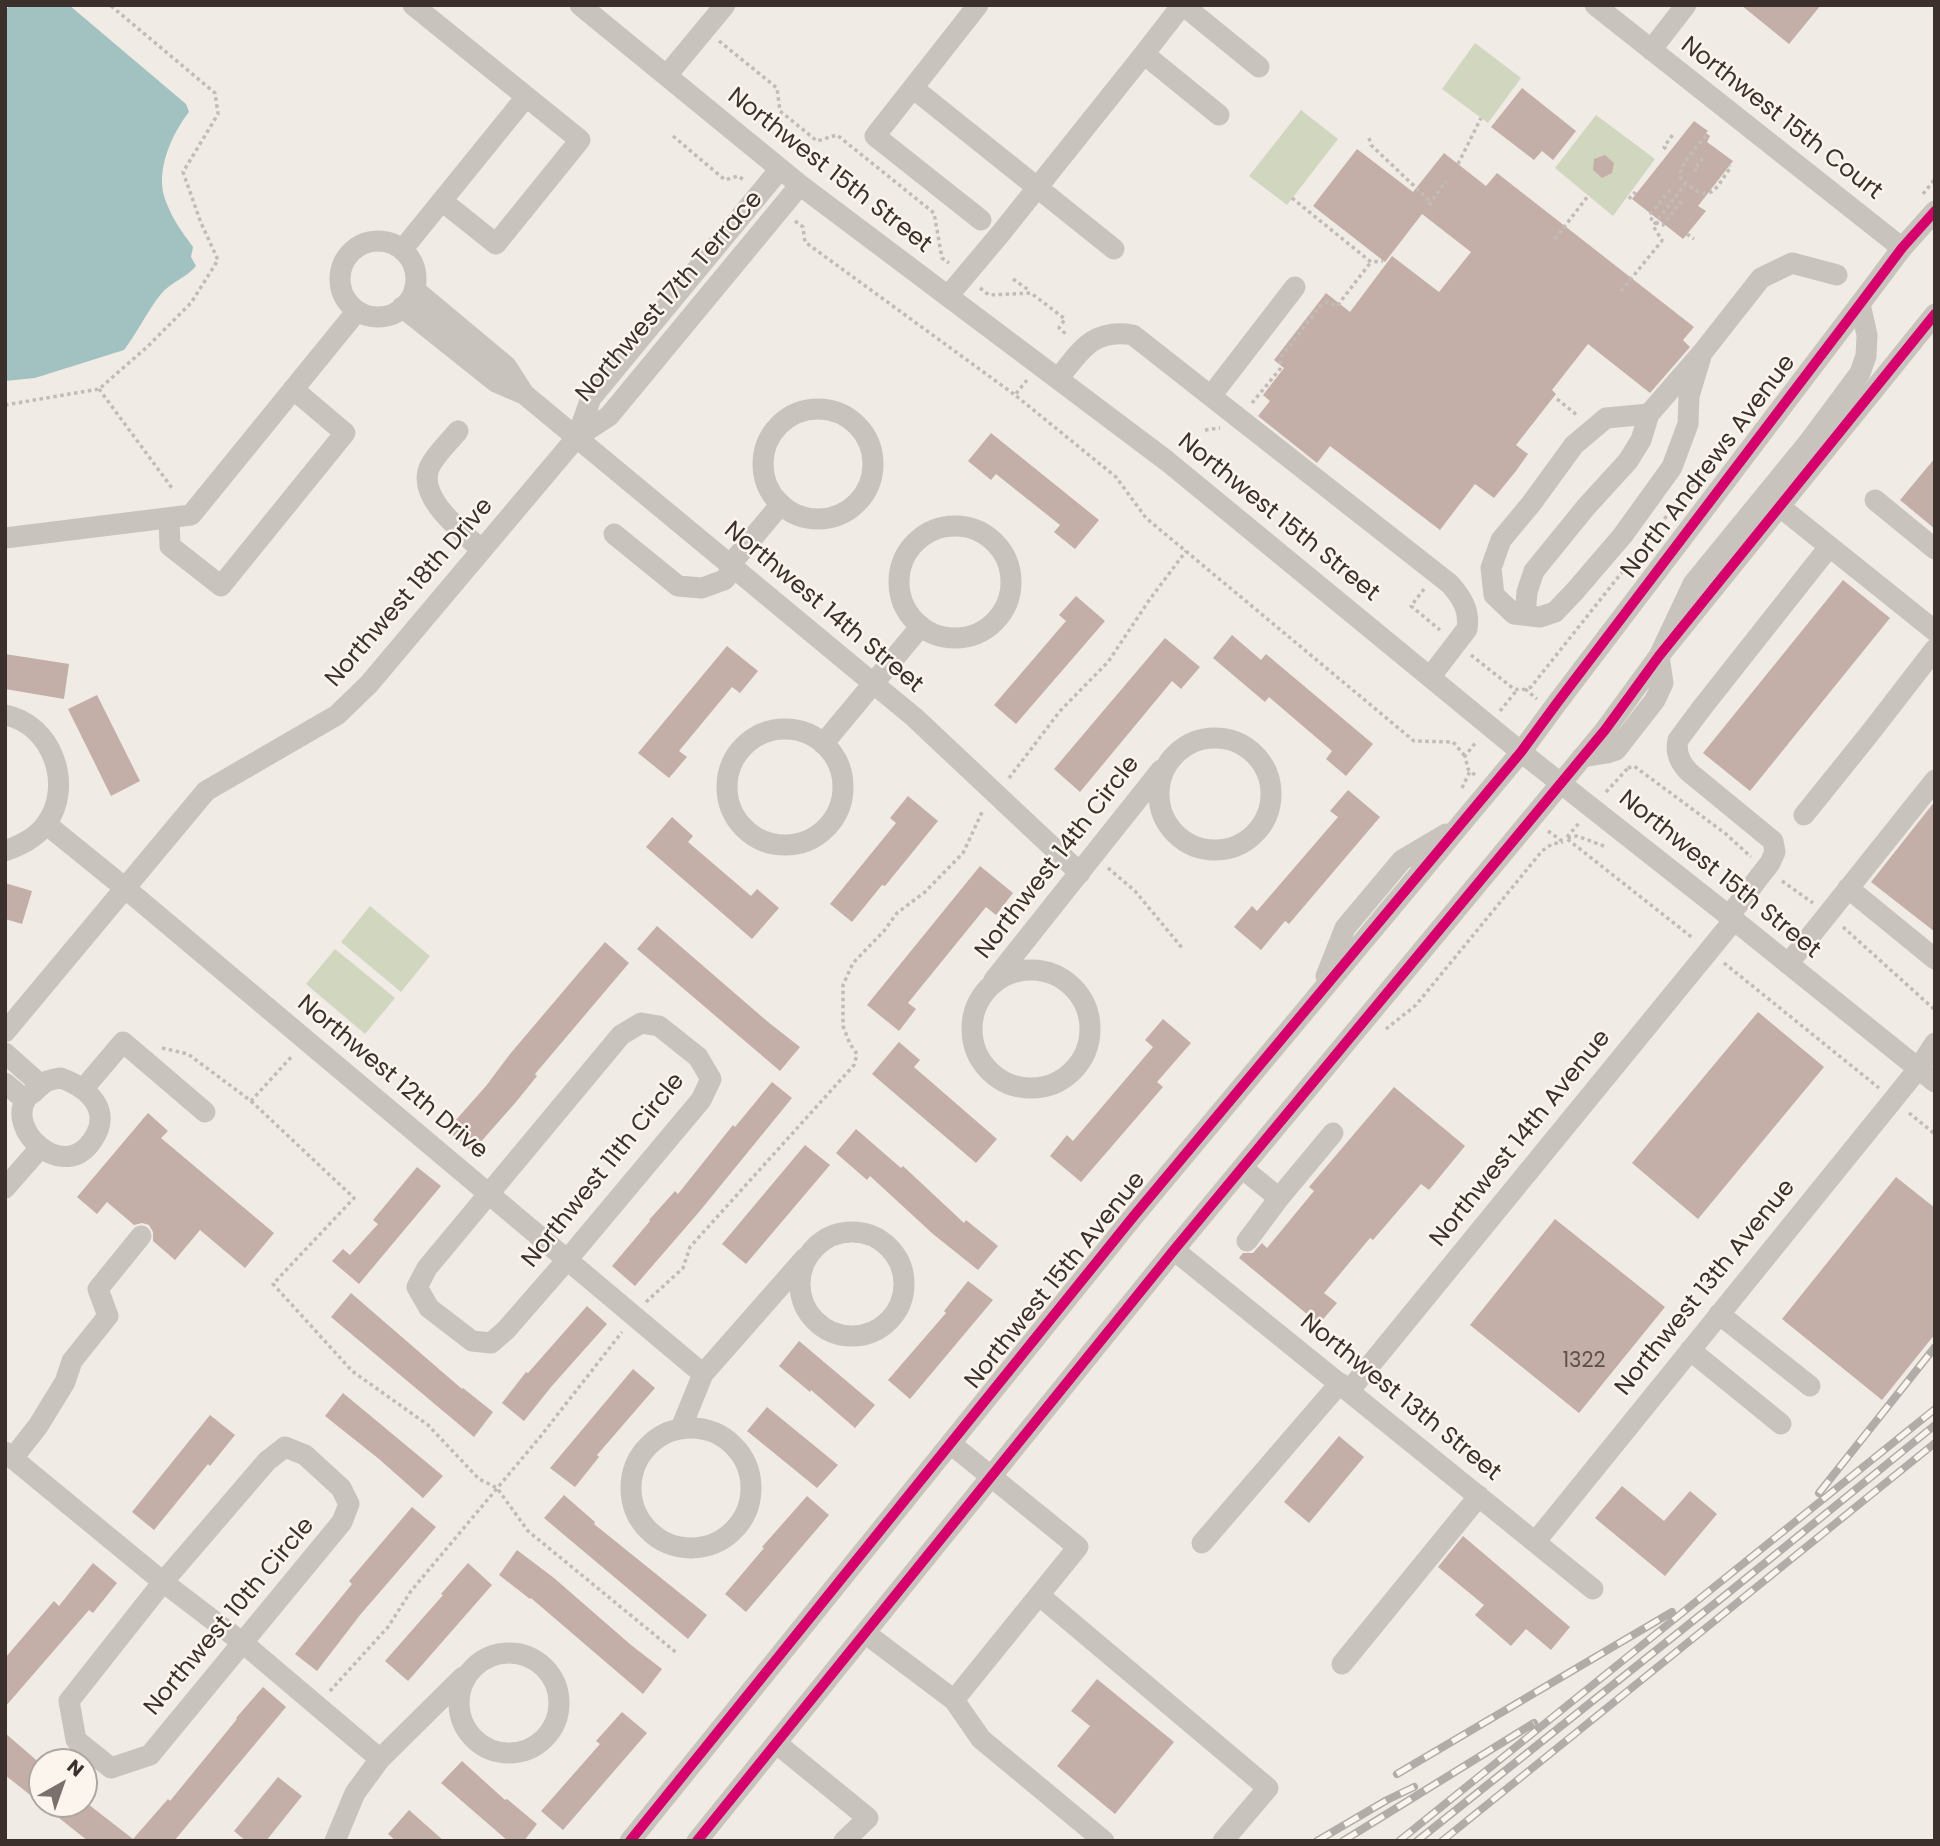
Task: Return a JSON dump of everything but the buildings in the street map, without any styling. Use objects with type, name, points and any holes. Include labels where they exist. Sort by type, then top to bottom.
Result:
[{"type":"street","points":[[412,5],[580,140],[496,244],[442,201]]},
{"type":"street","name":"Northwest 15th Street","points":[[580,5],[800,185],[1167,461],[1521,752],[1732,918],[1926,1076]]},
{"type":"street","points":[[667,75],[725,5]]},
{"type":"street","points":[[978,5],[875,136],[981,220]]},
{"type":"street","points":[[948,296],[1183,5],[1259,67]]},
{"type":"street","name":"Northwest 15th Court","points":[[1595,5],[1902,248]]},
{"type":"street","points":[[1651,50],[1686,5]]},
{"type":"street","points":[[1144,54],[1219,115]]},
{"type":"street","points":[[913,88],[1114,249]]},
{"type":"street","points":[[402,250],[526,97]]},
{"type":"street","name":"Northwest 17th Terrace","points":[[578,438],[591,398],[780,169]]},
{"type":"street","name":"Northwest 17th Terrace","points":[[578,438],[609,415],[800,185]]},
{"type":"street","name":"North Andrews Avenue","points":[[1521,752],[1902,248],[1935,211]]},
{"type":"street","points":[[381,240],[394,244],[413,264],[416,277],[408,299],[395,313],[383,317],[369,316],[357,311],[347,302],[339,282],[340,269],[346,257],[355,247],[368,241],[381,240]]},
{"type":"street","points":[[1525,615],[1527,592],[1534,571],[1628,461],[1641,440],[1649,414],[1702,353],[1760,278],[1792,263],[1837,275]]},
{"type":"street","points":[[1210,396],[1294,287]]},
{"type":"street","name":"Northwest 14th Street","points":[[408,299],[506,366],[524,394],[914,718],[1080,873]]},
{"type":"street","points":[[1658,656],[1693,584],[1808,443],[1860,373],[1866,356],[1867,335],[1860,304]]},
{"type":"street","points":[[5,538],[191,515],[357,311]]},
{"type":"street","points":[[696,1841],[1174,1250],[1605,730],[1658,656],[1935,314]]},
{"type":"street","points":[[1058,379],[1086,345],[1100,336],[1124,333],[1133,335],[1450,584],[1467,610],[1467,629],[1431,676]]},
{"type":"street","points":[[1649,414],[1606,418],[1590,430],[1574,445],[1501,540],[1491,568],[1494,595],[1514,614],[1540,617],[1555,612],[1623,535],[1672,467],[1688,424],[1689,396],[1702,353]]},
{"type":"street","points":[[169,518],[170,546],[222,586],[345,433],[293,389]]},
{"type":"street","points":[[807,409],[827,409],[845,415],[860,427],[870,444],[874,463],[871,482],[862,499],[846,513],[828,519],[808,519],[781,505],[765,482],[762,463],[766,444],[776,428],[789,416],[807,409]]},
{"type":"street","points":[[457,432],[429,468],[428,485],[436,506],[482,550]]},
{"type":"street","name":"Northwest 18th Drive","points":[[5,1032],[206,792],[337,715],[369,684],[578,438]]},
{"type":"street","points":[[1875,500],[1935,549]]},
{"type":"street","points":[[614,534],[678,586],[702,588],[724,580],[732,566],[781,505]]},
{"type":"street","points":[[1779,506],[1935,631]]},
{"type":"street","points":[[958,526],[977,531],[995,544],[1006,560],[1011,579],[1009,598],[1000,616],[984,631],[966,638],[946,638],[921,626],[912,619],[902,602],[898,583],[902,564],[911,547],[921,537],[939,528],[958,526]]},
{"type":"street","points":[[1765,870],[1774,857],[1773,841],[1689,772],[1678,757],[1677,746],[1682,733],[1829,547]]},
{"type":"street","points":[[824,744],[921,626]]},
{"type":"street","points":[[1804,815],[1935,649]]},
{"type":"street","points":[[5,715],[31,727],[46,742],[56,762],[60,783],[56,805],[46,824],[29,841],[5,851]]},
{"type":"street","points":[[774,729],[794,729],[813,736],[824,744],[840,767],[844,788],[840,807],[830,825],[815,837],[796,844],[776,844],[757,838],[741,825],[730,807],[726,788],[730,768],[739,750],[755,737],[774,729]]},
{"type":"street","name":"Northwest 14th Circle","points":[[986,990],[1002,977],[1021,971],[1042,971],[1061,978],[1078,992],[1088,1010],[1091,1031],[1087,1051],[1076,1068],[1061,1080],[1042,1087],[1021,1087],[1002,1080],[986,1067],[975,1048],[972,1028],[976,1007],[986,990],[1170,758],[1186,745],[1204,738],[1224,738],[1243,744],[1258,757],[1268,774],[1272,794],[1268,813],[1258,830],[1243,843],[1224,850],[1204,849],[1186,842],[1171,829],[1162,814],[1158,795],[1161,776],[1170,758]]},
{"type":"street","name":"Northwest 15th Avenue","points":[[630,1841],[1133,1217],[1521,752]]},
{"type":"street","points":[[1788,964],[1935,780]]},
{"type":"street","name":"Northwest 12th Drive","points":[[46,824],[703,1374]]},
{"type":"street","name":"Northwest 14th Avenue","points":[[1202,1543],[1344,1387],[1709,951],[1765,870]]},
{"type":"street","points":[[1848,888],[1935,959]]},
{"type":"street","name":"Northwest 11th Circle","points":[[641,1023],[659,1026],[698,1057],[711,1079],[701,1100],[567,1260],[506,1330],[491,1343],[472,1341],[429,1308],[417,1287],[427,1268],[488,1194],[621,1035],[641,1023]]},
{"type":"street","points":[[83,1088],[123,1042],[205,1112]]},
{"type":"street","name":"Northwest 13th Avenue","points":[[1535,1541],[1893,1100],[1926,1076],[1935,1043]]},
{"type":"street","points":[[5,1053],[41,1085]]},
{"type":"street","points":[[61,1078],[83,1088],[95,1102],[100,1114],[101,1125],[96,1136],[85,1149],[74,1155],[63,1157],[40,1148],[26,1131],[22,1114],[25,1100],[47,1080],[61,1078]]},
{"type":"street","points":[[5,1083],[25,1100]]},
{"type":"street","points":[[1247,1241],[1333,1133]]},
{"type":"street","points":[[5,1188],[40,1148]]},
{"type":"street","points":[[1242,1168],[1279,1198]]},
{"type":"street","points":[[681,1428],[699,1428],[719,1434],[731,1442],[744,1458],[751,1478],[750,1505],[740,1524],[725,1539],[707,1547],[686,1549],[655,1537],[640,1522],[632,1501],[631,1480],[634,1467],[645,1449],[661,1435],[681,1428],[703,1374],[811,1252],[826,1239],[843,1232],[861,1232],[878,1238],[891,1249],[901,1265],[905,1283],[902,1301],[893,1317],[872,1332],[845,1336],[828,1330],[813,1319],[804,1303],[800,1286],[803,1268],[811,1252]]},
{"type":"street","points":[[141,1236],[98,1289],[108,1315],[72,1361],[65,1382],[38,1426],[9,1455],[163,1582],[243,1643],[380,1759]]},
{"type":"street","name":"Northwest 13th Street","points":[[1174,1250],[1592,1588]]},
{"type":"street","points":[[1719,1314],[1810,1386]]},
{"type":"street","points":[[1690,1350],[1781,1424]]},
{"type":"street","points":[[951,1444],[1078,1547],[954,1700]]},
{"type":"street","name":"Northwest 10th Circle","points":[[285,1447],[305,1455],[341,1488],[349,1504],[342,1522],[150,1755],[111,1768],[76,1740],[69,1701],[163,1582],[267,1461],[285,1447]]},
{"type":"street","points":[[1342,1664],[1479,1496]]},
{"type":"street","points":[[1040,1595],[1268,1788],[1223,1841]]},
{"type":"street","points":[[865,1633],[954,1700],[981,1739],[1104,1841]]},
{"type":"street","points":[[335,1841],[355,1793],[380,1759],[477,1663],[492,1655],[509,1652],[526,1655],[541,1664],[552,1676],[558,1693],[559,1710],[554,1726],[544,1740],[531,1749],[498,1753],[470,1736],[462,1722],[458,1706],[466,1675],[477,1663]]},
{"type":"street","points":[[776,1743],[868,1818],[844,1841]]},
{"type":"street","points":[[648,1841],[692,1784],[696,1760]]},
{"type":"path","points":[[5,405],[99,389],[191,303],[218,260],[201,223],[183,172],[218,114],[215,93],[110,5]]},
{"type":"path","points":[[1458,164],[1481,118]]},
{"type":"path","points":[[1666,149],[1664,147],[1674,133]]},
{"type":"path","points":[[673,136],[725,180],[738,176],[748,184]]},
{"type":"path","points":[[1704,136],[1681,167],[1681,179],[1700,194],[1711,192],[1730,166]]},
{"type":"path","points":[[1369,138],[1371,145],[1430,203],[1446,181]]},
{"type":"path","points":[[1696,171],[1694,169],[1705,156]]},
{"type":"path","points":[[1621,291],[1661,242],[1653,226],[1655,221],[1686,183]]},
{"type":"path","points":[[1668,190],[1650,218],[1663,225],[1682,201],[1684,202]]},
{"type":"path","points":[[1629,199],[1634,192],[1636,194]]},
{"type":"path","points":[[1555,239],[1588,196]]},
{"type":"path","points":[[1292,198],[1371,262],[1383,261]]},
{"type":"path","points":[[793,220],[803,227],[805,242],[1015,395]]},
{"type":"path","points":[[1687,234],[1694,239]]},
{"type":"path","points":[[1246,410],[1280,369],[1280,357],[1320,306],[1327,302],[1337,306],[1371,262]]},
{"type":"path","points":[[1013,279],[1031,293]]},
{"type":"path","points":[[99,389],[172,488]]},
{"type":"path","points":[[1557,399],[1583,419]]},
{"type":"path","points":[[1008,780],[1060,710],[1108,662],[1186,551]]},
{"type":"path","points":[[1628,768],[1634,766],[1716,826],[1765,870],[1800,892],[1935,1010]]},
{"type":"path","points":[[643,1306],[683,1268],[690,1247],[854,1065],[857,1054],[843,1026],[843,985],[853,963],[884,931],[897,913],[925,892],[962,853],[986,805]]},
{"type":"path","points":[[1613,849],[1577,836],[1566,838],[1935,1134]]},
{"type":"path","points":[[1377,1036],[1416,1005],[1542,851],[1552,844],[1563,842]]},
{"type":"path","points":[[1102,862],[1135,891],[1183,949]]},
{"type":"path","points":[[251,1101],[307,1041]]},
{"type":"path","points":[[144,1061],[162,1048],[188,1054],[251,1101],[354,1198],[273,1284],[352,1371],[428,1425],[479,1479],[497,1488],[528,1531],[678,1654]]},
{"type":"path","points":[[330,1691],[387,1627],[411,1591],[627,1325]]},
{"type":"green space","points":[[1475,43],[1521,78],[1488,123],[1442,89]]},
{"type":"green space","points":[[1301,110],[1338,139],[1287,205],[1249,176]]},
{"type":"green space","points":[[1596,115],[1655,159],[1613,216],[1555,168]]},
{"type":"green space","points":[[370,906],[430,956],[401,992],[341,942]]},
{"type":"green space","points":[[335,949],[395,998],[365,1034],[306,984]]},
{"type":"water","points":[[10,5],[69,5],[186,104],[189,112],[167,153],[162,188],[170,212],[193,247],[191,257],[196,266],[161,294],[124,350],[35,378],[5,381],[5,11]]},
{"type":"railway","points":[[1819,1493],[1935,1347]]},
{"type":"railway","points":[[1399,1841],[1935,1409]]},
{"type":"railway","points":[[1417,1841],[1935,1425]]},
{"type":"railway","points":[[1442,1841],[1935,1443]]},
{"type":"railway","points":[[1397,1774],[1672,1612]]},
{"type":"railway","points":[[1343,1841],[1534,1723]]},
{"type":"railway","points":[[1317,1841],[1414,1787]]},
{"type":"cycle path","points":[[630,1841],[1133,1217],[1521,752],[1902,248],[1935,211]]},
{"type":"cycle path","points":[[697,1841],[1174,1250],[1605,730],[1659,656],[1935,314]]}]
